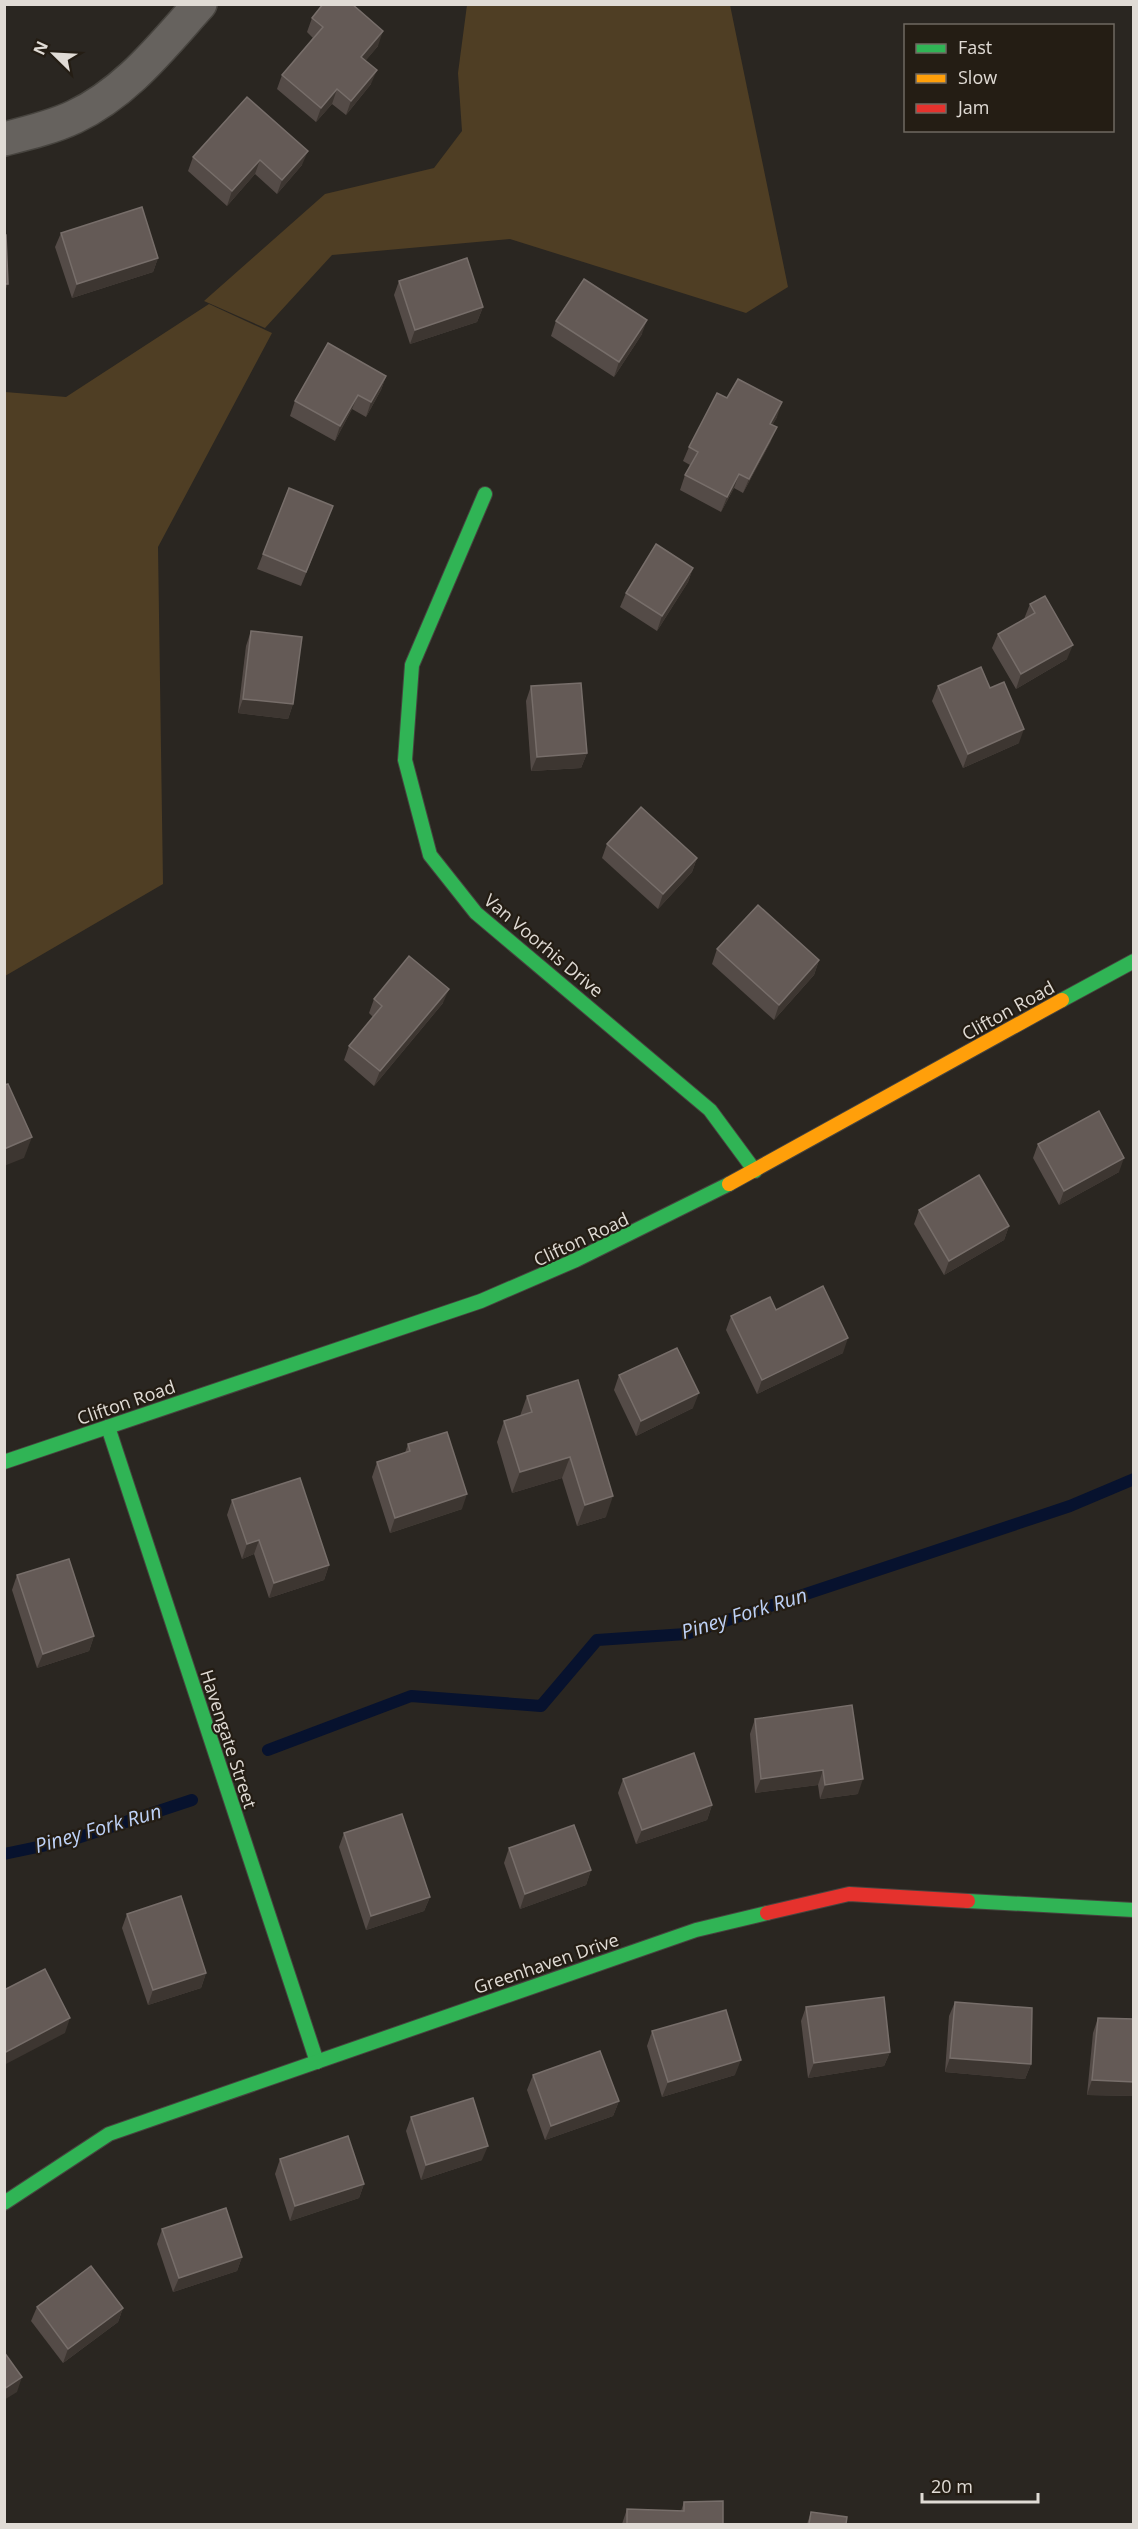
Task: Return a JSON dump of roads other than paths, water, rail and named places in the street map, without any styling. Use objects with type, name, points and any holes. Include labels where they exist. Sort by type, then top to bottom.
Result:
[{"type":"street","points":[[4,139],[74,117],[107,98],[141,70],[200,4]]},
{"type":"street","name":"Van Voorhis Drive","points":[[485,494],[412,665],[405,760],[430,855],[476,913],[710,1110],[755,1171]]},
{"type":"street","name":"Clifton Road","points":[[4,1462],[481,1301],[553,1273],[622,1241],[755,1171],[1134,961]]},
{"type":"street","name":"Havengate Street","points":[[108,1427],[316,2062]]},
{"type":"street","name":"Greenhaven Drive","points":[[4,2203],[109,2134],[696,1930],[849,1894],[1134,1910]]},
{"type":"waterway","name":"Piney Fork Run","points":[[268,1750],[411,1696],[541,1706],[597,1640],[686,1634],[1070,1506],[1134,1479]]},
{"type":"waterway","name":"Piney Fork Run","points":[[4,1854],[71,1840],[192,1800]]}]
